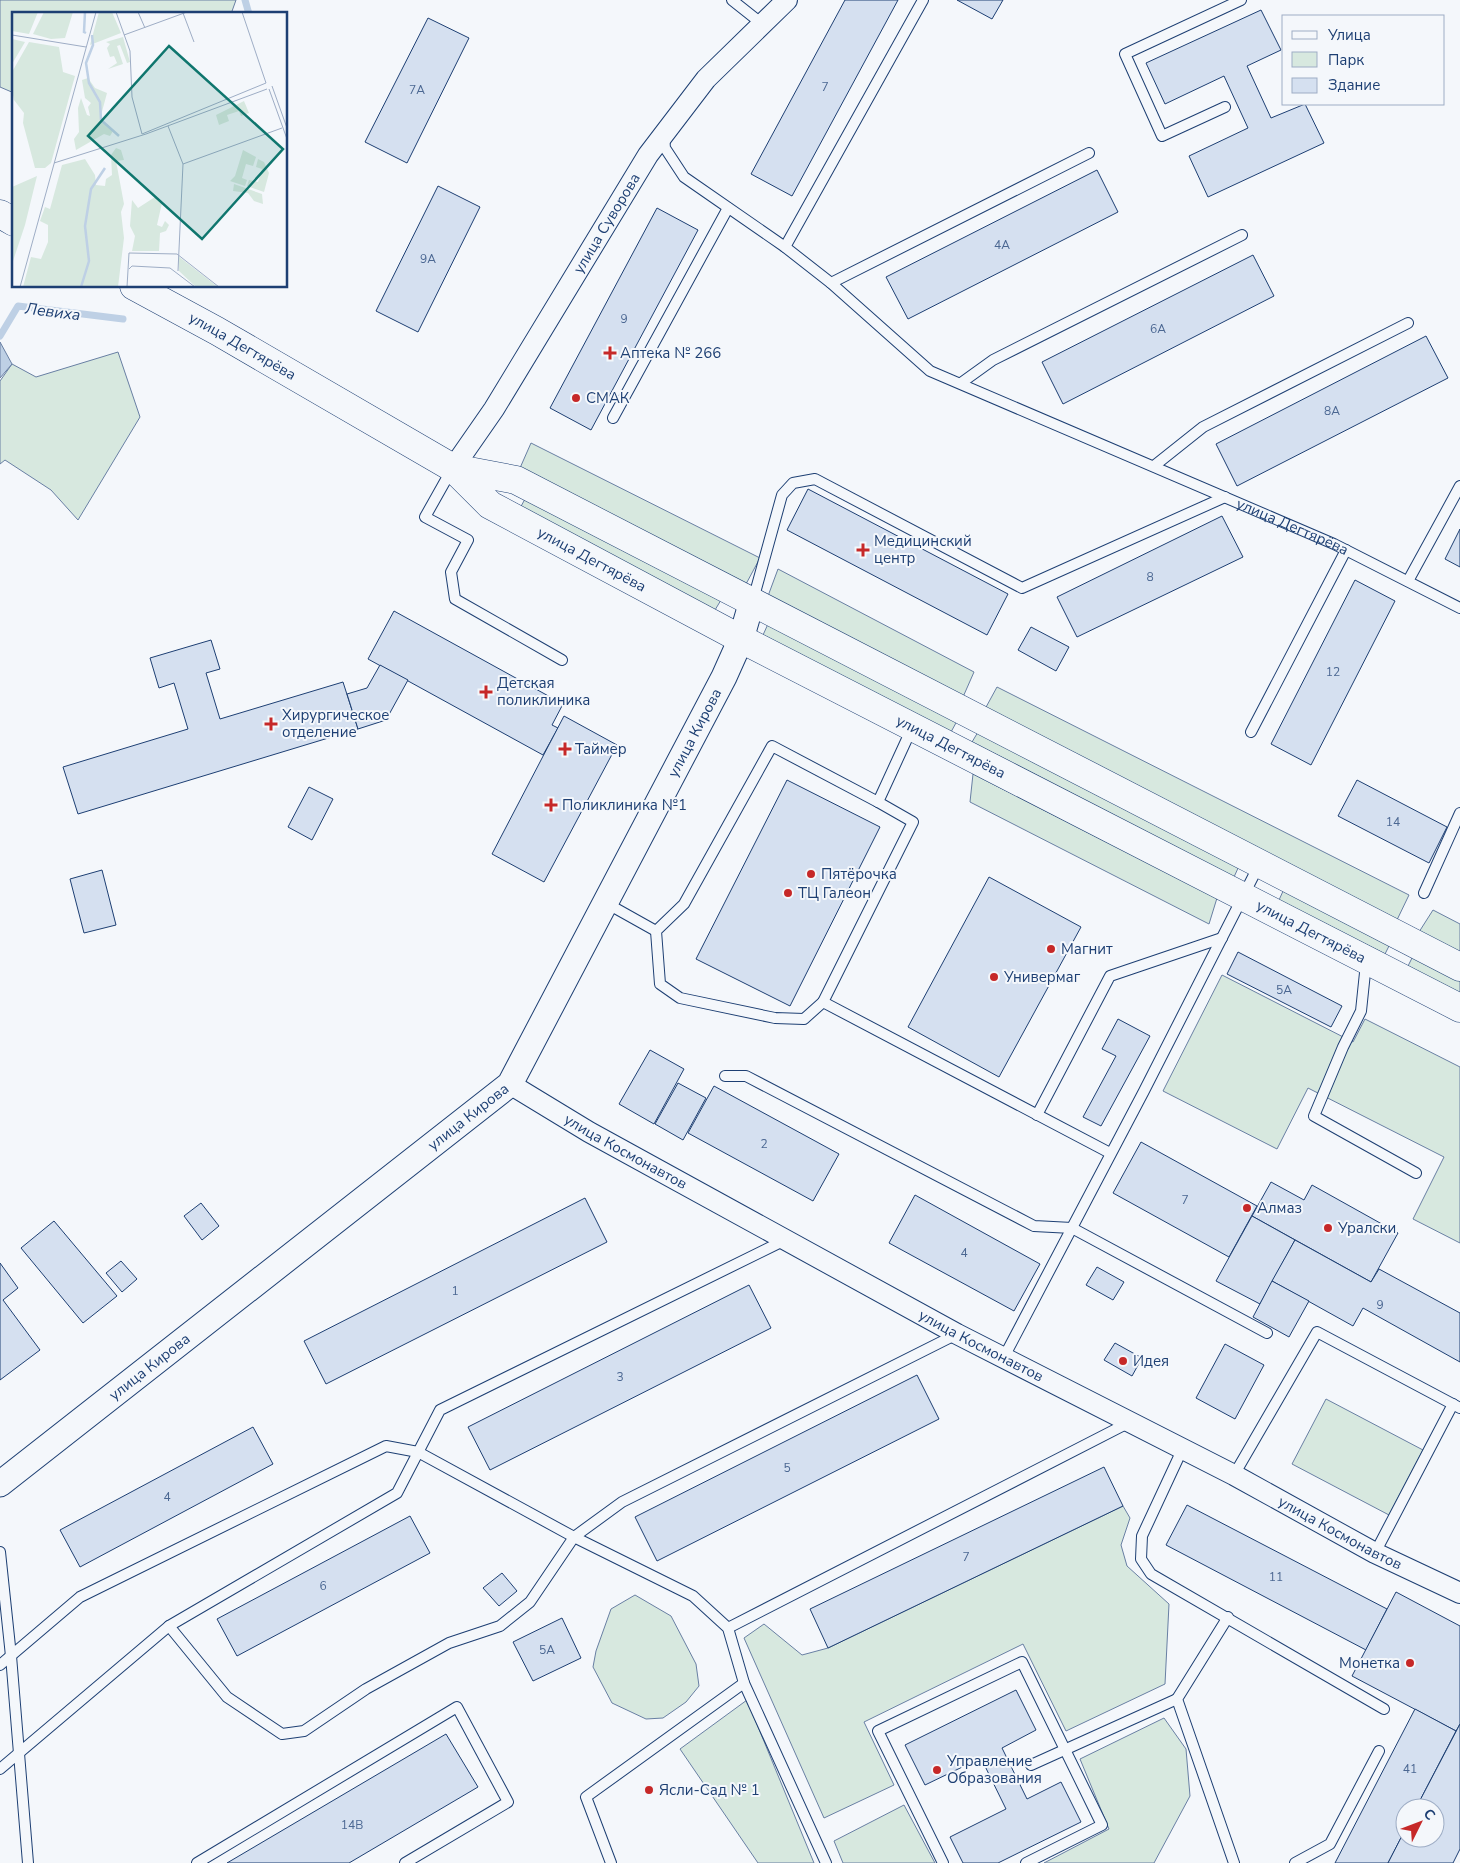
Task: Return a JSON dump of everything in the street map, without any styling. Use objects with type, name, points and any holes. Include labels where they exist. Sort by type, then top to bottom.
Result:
[{"type":"main road","points":[[0,214],[12,221]]},
{"type":"main road","name":"улица Дегтярёва","points":[[138,288],[217,331],[453,468],[490,505],[741,639],[1460,1008]]},
{"type":"main road","name":"улица Дегтярёва","points":[[453,468],[516,480],[1460,967]]},
{"type":"street","name":"улица Суворова","points":[[453,468],[494,409],[648,154],[706,79],[761,23],[787,0]]},
{"type":"street","name":"улица Кирова","points":[[0,1484],[510,1084],[724,677],[741,639],[752,601]]},
{"type":"street","name":"улица Космонавтов","points":[[510,1084],[589,1132],[957,1334],[1234,1475],[1375,1553],[1460,1593]]},
{"type":"lane","points":[[732,0],[761,23]]},
{"type":"lane","points":[[785,248],[923,0]]},
{"type":"lane","points":[[1225,107],[1162,136],[1125,54],[1241,0]]},
{"type":"lane","name":"улица Дегтярёва","points":[[664,134],[665,148],[684,177],[785,248],[830,283],[930,370],[1346,550],[1460,608]]},
{"type":"lane","points":[[830,283],[1089,153]]},
{"type":"lane","points":[[613,418],[728,208]]},
{"type":"lane","points":[[962,383],[993,360],[1242,235]]},
{"type":"lane","points":[[1154,466],[1203,427],[1408,324]]},
{"type":"lane","points":[[453,468],[426,517],[468,540],[451,572],[455,599],[562,660]]},
{"type":"lane","points":[[752,601],[782,495],[793,484],[815,479],[1022,588],[1225,497]]},
{"type":"lane","points":[[1408,581],[1460,486]]},
{"type":"lane","points":[[1251,732],[1346,550]]},
{"type":"lane","points":[[878,802],[913,727]]},
{"type":"lane","points":[[772,746],[913,822],[823,1002],[804,1019],[775,1018],[680,998],[660,984],[656,931],[684,904],[772,746]]},
{"type":"lane","points":[[1424,892],[1460,813]]},
{"type":"lane","points":[[1004,1357],[1144,1091],[1260,864]]},
{"type":"lane","points":[[606,903],[656,931]]},
{"type":"lane","points":[[1037,1115],[1110,976],[1222,938]]},
{"type":"lane","points":[[1366,959],[1361,1011],[1343,1046],[1314,1116],[1416,1173]]},
{"type":"lane","points":[[823,1002],[1110,1153]]},
{"type":"lane","points":[[725,1076],[746,1076],[1034,1226],[1072,1228],[1267,1333]]},
{"type":"lane","points":[[0,1769],[169,1626],[397,1493],[440,1410],[785,1240]]},
{"type":"lane","points":[[1234,1475],[1317,1332],[1456,1406],[1375,1553]]},
{"type":"lane","points":[[169,1626],[227,1697],[282,1734],[304,1731],[366,1689],[449,1643],[500,1626],[530,1602],[574,1537],[622,1502],[957,1334]]},
{"type":"lane","points":[[728,1628],[1130,1422]]},
{"type":"lane","points":[[0,1666],[80,1596],[386,1446],[418,1452],[574,1537],[693,1596],[728,1628],[744,1683],[826,1863]]},
{"type":"lane","points":[[1182,1450],[1142,1536],[1141,1559],[1152,1574],[1384,1709]]},
{"type":"lane","points":[[0,1552],[20,1753],[28,1863]]},
{"type":"lane","points":[[1031,1765],[1064,1748],[1177,1699],[1228,1617]]},
{"type":"lane","points":[[943,1863],[878,1732],[1022,1662],[1102,1825],[1026,1863]]},
{"type":"lane","points":[[611,1863],[586,1797],[744,1683]]},
{"type":"lane","points":[[1177,1699],[1234,1863]]},
{"type":"lane","points":[[197,1863],[457,1707],[508,1802],[405,1863]]},
{"type":"lane","points":[[1295,1863],[1330,1844],[1379,1751]]},
{"type":"green space","points":[[0,0],[236,0],[232,12],[12,12],[12,92],[0,87]]},
{"type":"green space","points":[[118,352],[140,417],[78,520],[51,490],[5,460],[0,464],[0,381],[12,364],[36,377]]},
{"type":"green space","points":[[531,443],[760,558],[746,584],[520,468]]},
{"type":"green space","points":[[525,499],[721,600],[715,610],[519,510]]},
{"type":"green space","points":[[778,569],[974,672],[963,697],[768,596]]},
{"type":"green space","points":[[768,624],[957,721],[951,732],[763,635]]},
{"type":"green space","points":[[997,687],[1409,895],[1396,922],[985,709]]},
{"type":"green space","points":[[978,732],[1239,866],[1234,877],[972,742]]},
{"type":"green space","points":[[973,774],[1217,898],[1209,924],[970,802]]},
{"type":"green space","points":[[1284,889],[1390,944],[1385,954],[1279,900]]},
{"type":"green space","points":[[1433,910],[1460,924],[1460,953],[1419,932]]},
{"type":"green space","points":[[1413,956],[1460,980],[1460,993],[1408,966]]},
{"type":"green space","points":[[1222,975],[1353,1042],[1365,1019],[1460,1067],[1460,1243],[1413,1219],[1444,1157],[1308,1088],[1277,1149],[1163,1091]]},
{"type":"green space","points":[[1326,1399],[1423,1450],[1389,1515],[1292,1464]]},
{"type":"green space","points":[[1123,1506],[1130,1518],[1121,1545],[1127,1566],[1169,1604],[1165,1684],[1066,1731],[1023,1644],[864,1722],[894,1785],[824,1818],[744,1638],[764,1624],[802,1655],[828,1648]]},
{"type":"green space","points":[[635,1595],[671,1616],[696,1664],[699,1686],[686,1702],[663,1718],[646,1719],[612,1703],[593,1667],[596,1651],[611,1609]]},
{"type":"green space","points":[[747,1700],[814,1863],[758,1863],[680,1749]]},
{"type":"green space","points":[[1164,1718],[1186,1749],[1190,1796],[1154,1863],[1044,1863],[1109,1829],[1080,1759]]},
{"type":"green space","points":[[904,1805],[935,1863],[843,1863],[834,1841]]},
{"type":"water","points":[[0,342],[12,364],[0,378]]},
{"type":"building","points":[[845,0],[898,0],[792,196],[751,174]]},
{"type":"building","points":[[957,0],[1003,0],[992,19]]},
{"type":"building","points":[[1261,10],[1281,50],[1247,66],[1271,118],[1305,105],[1324,143],[1208,197],[1189,156],[1248,128],[1224,76],[1165,104],[1146,63]]},
{"type":"building","points":[[428,18],[469,38],[407,163],[365,142]]},
{"type":"building","points":[[1097,170],[1118,212],[908,319],[886,277]]},
{"type":"building","points":[[438,186],[480,207],[418,332],[376,311]]},
{"type":"building","points":[[657,208],[698,230],[591,430],[550,408]]},
{"type":"building","points":[[1253,255],[1274,296],[1063,404],[1042,362]]},
{"type":"building","points":[[1426,336],[1448,378],[1237,486],[1216,444]]},
{"type":"building","points":[[808,489],[1008,594],[987,635],[787,530]]},
{"type":"building","points":[[1222,516],[1243,557],[1077,637],[1057,597]]},
{"type":"building","points":[[1460,529],[1460,567],[1445,559]]},
{"type":"building","points":[[1355,580],[1395,601],[1311,765],[1271,744]]},
{"type":"building","name":"Детская поликлиника","points":[[394,611],[563,704],[552,725],[558,728],[543,755],[368,659]]},
{"type":"building","points":[[1031,627],[1069,647],[1056,671],[1018,650]]},
{"type":"building","name":"Хирургическое отделение","points":[[211,640],[220,669],[206,673],[220,719],[343,682],[358,729],[78,814],[63,767],[188,729],[174,683],[159,688],[150,658]]},
{"type":"building","points":[[380,665],[408,680],[386,720],[358,729],[347,694],[367,688]]},
{"type":"building","name":"Поликлиника №1","points":[[564,716],[617,745],[544,882],[492,854]]},
{"type":"building","name":"ТЦ Галеон","points":[[787,780],[880,827],[790,1006],[696,959]]},
{"type":"building","points":[[1357,780],[1447,827],[1429,863],[1338,816]]},
{"type":"building","points":[[309,787],[333,799],[312,840],[288,827]]},
{"type":"building","points":[[102,870],[116,925],[84,933],[70,879]]},
{"type":"building","name":"Универмаг","points":[[989,877],[1081,927],[999,1077],[908,1027]]},
{"type":"building","points":[[1238,952],[1342,1006],[1331,1027],[1227,974]]},
{"type":"building","points":[[1118,1019],[1150,1036],[1101,1126],[1083,1117],[1116,1056],[1102,1049]]},
{"type":"building","points":[[650,1050],[684,1069],[654,1124],[619,1104]]},
{"type":"building","points":[[678,1083],[706,1098],[683,1140],[655,1124]]},
{"type":"building","points":[[714,1086],[839,1154],[813,1201],[688,1133]]},
{"type":"building","points":[[1141,1142],[1257,1206],[1229,1257],[1113,1193]]},
{"type":"building","points":[[1271,1182],[1304,1200],[1312,1185],[1398,1233],[1371,1282],[1252,1216]]},
{"type":"building","points":[[915,1195],[1040,1264],[1014,1311],[889,1243]]},
{"type":"building","points":[[585,1198],[607,1242],[326,1384],[304,1341]]},
{"type":"building","points":[[201,1203],[219,1226],[202,1240],[184,1216]]},
{"type":"building","points":[[1252,1216],[1295,1240],[1260,1304],[1216,1281]]},
{"type":"building","points":[[54,1221],[117,1296],[83,1323],[21,1248]]},
{"type":"building","points":[[1295,1240],[1371,1282],[1379,1269],[1460,1313],[1460,1362],[1363,1308],[1353,1326],[1272,1281]]},
{"type":"building","points":[[121,1261],[137,1279],[122,1292],[106,1273]]},
{"type":"building","points":[[0,1263],[18,1288],[3,1300],[40,1350],[0,1380]]},
{"type":"building","points":[[1097,1267],[1124,1282],[1113,1300],[1086,1285]]},
{"type":"building","points":[[1272,1281],[1309,1301],[1289,1337],[1253,1317]]},
{"type":"building","points":[[749,1285],[771,1328],[490,1470],[468,1427]]},
{"type":"building","points":[[1115,1343],[1142,1358],[1132,1376],[1104,1360]]},
{"type":"building","points":[[1225,1344],[1264,1365],[1235,1419],[1196,1398]]},
{"type":"building","points":[[917,1375],[939,1419],[657,1561],[635,1517]]},
{"type":"building","points":[[253,1427],[273,1464],[80,1567],[60,1530]]},
{"type":"building","points":[[1104,1467],[1123,1506],[828,1648],[810,1609]]},
{"type":"building","points":[[1187,1505],[1387,1609],[1366,1650],[1166,1545]]},
{"type":"building","points":[[410,1516],[430,1553],[237,1656],[217,1619]]},
{"type":"building","points":[[502,1573],[517,1591],[499,1606],[483,1588]]},
{"type":"building","name":"Монетка","points":[[1396,1592],[1460,1626],[1460,1724],[1456,1731],[1352,1676]]},
{"type":"building","points":[[562,1618],[581,1658],[533,1681],[513,1642]]},
{"type":"building","name":"Управление Образования","points":[[1016,1690],[1036,1730],[1002,1748],[1027,1799],[1061,1782],[1081,1822],[998,1863],[963,1863],[950,1837],[1006,1809],[981,1758],[925,1785],[905,1745]]},
{"type":"building","points":[[1415,1709],[1456,1731],[1421,1798],[1395,1798],[1396,1848],[1388,1863],[1335,1863]]},
{"type":"building","points":[[1460,1724],[1460,1849],[1453,1863],[1388,1863],[1396,1848],[1445,1848],[1445,1798],[1421,1798]]},
{"type":"building","points":[[446,1734],[478,1787],[349,1863],[227,1863]]},
{"type":"waterway","name":"Левиха","points":[[245,0],[248,12]]},
{"type":"waterway","name":"Левиха","points":[[0,336],[18,306],[123,319]]},
{"type":"place","name":"Аптека № 266","points":[[610,353]]},
{"type":"place","name":"СМАК","points":[[576,398]]},
{"type":"place","name":"Медицинский центр","points":[[863,550]]},
{"type":"place","name":"Детская поликлиника","points":[[486,692]]},
{"type":"place","name":"Хирургическое отделение","points":[[271,724]]},
{"type":"place","name":"Таймер","points":[[565,749]]},
{"type":"place","name":"Поликлиника №1","points":[[551,805]]},
{"type":"place","name":"Пятёрочка","points":[[811,874]]},
{"type":"place","name":"ТЦ Галеон","points":[[788,893]]},
{"type":"place","name":"Магнит","points":[[1051,949]]},
{"type":"place","name":"Универмаг","points":[[994,977]]},
{"type":"place","name":"Алмаз","points":[[1247,1208]]},
{"type":"place","name":"Уралски","points":[[1328,1228]]},
{"type":"place","name":"Идея","points":[[1123,1361]]},
{"type":"place","name":"Монетка","points":[[1410,1663]]},
{"type":"place","name":"Управление Образования","points":[[937,1770]]},
{"type":"place","name":"Ясли-Сад № 1","points":[[649,1790]]}]
